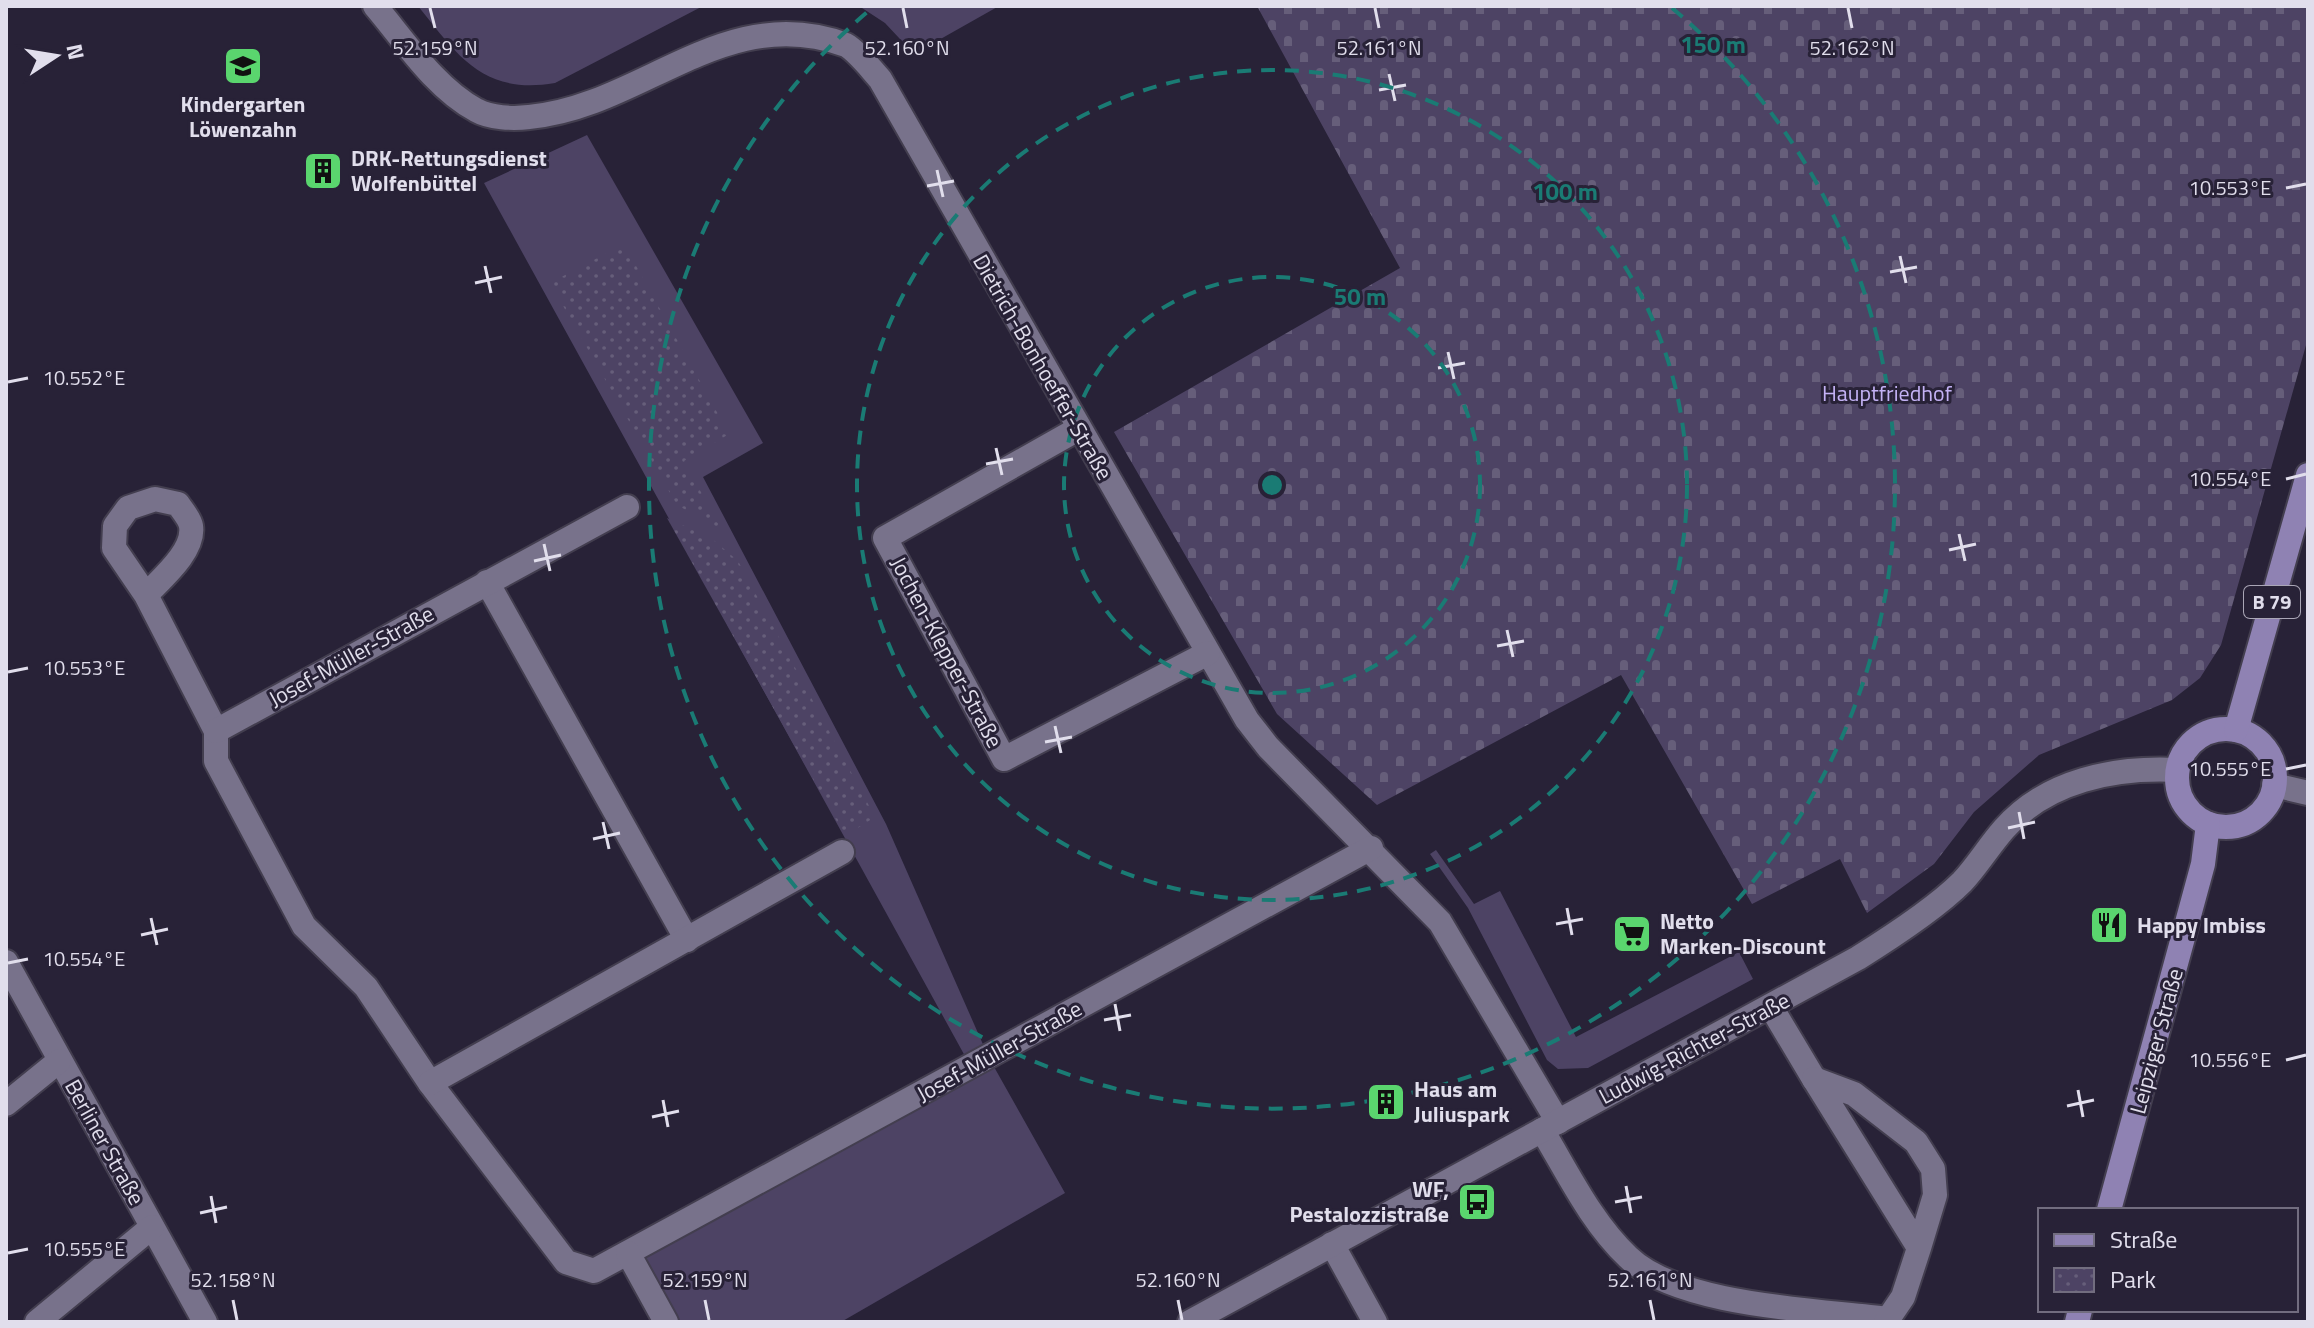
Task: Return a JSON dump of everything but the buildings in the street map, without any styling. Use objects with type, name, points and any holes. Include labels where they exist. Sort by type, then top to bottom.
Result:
[{"type":"main road","name":"B 79","points":[[2236,730],[2308,475]]},
{"type":"main road","points":[[2214,730],[2236,730],[2248,734],[2266,750],[2274,773],[2274,785],[2262,811],[2250,820],[2237,826],[2208,824],[2183,803],[2177,770],[2194,741],[2214,730]]},
{"type":"main road","name":"Leipziger Straße","points":[[2110,1208],[2196,891],[2208,824]]},
{"type":"street","name":"Dietrich-Bonhoeffer-Straße","points":[[375,6],[447,87],[476,111],[512,119],[550,115],[583,105],[721,35],[765,25],[806,29],[848,46],[880,79],[1247,720],[1268,747],[1371,848],[1440,922],[1604,1231],[1630,1260],[1666,1280],[1715,1297],[1886,1320]]},
{"type":"street","name":"Jochen-Klepper-Straße","points":[[1078,429],[885,538],[1004,759],[1208,653]]},
{"type":"street","name":"Josef-Müller-Straße","points":[[216,731],[627,507]]},
{"type":"street","points":[[487,582],[687,940]]},
{"type":"street","name":"Josef-Müller-Straße","points":[[146,595],[216,731],[216,761],[304,926],[366,987],[430,1083],[566,1262],[594,1271],[1371,848]]},
{"type":"street","name":"Ludwig-Richter-Straße","points":[[1190,1322],[1771,1007],[1872,949],[1960,884],[2006,827],[2041,800],[2089,778],[2114,771],[2135,768],[2177,770]]},
{"type":"street","points":[[2274,785],[2308,793]]},
{"type":"street","points":[[430,1083],[842,852]]},
{"type":"street","name":"Berliner Straße","points":[[6,962],[205,1322]]},
{"type":"street","points":[[1771,1007],[1919,1248]]},
{"type":"street","points":[[6,1104],[59,1061]]},
{"type":"street","points":[[1814,1079],[1854,1094],[1916,1142],[1933,1169],[1935,1195],[1919,1248],[1903,1297],[1886,1320]]},
{"type":"street","points":[[37,1322],[152,1227]]},
{"type":"street","points":[[1332,1244],[1375,1322]]},
{"type":"street","points":[[628,1253],[666,1322]]},
{"type":"green space","points":[[418,6],[703,6],[555,83],[530,85],[509,83],[474,68],[446,41]]},
{"type":"green space","points":[[859,6],[999,6],[914,54],[885,23]]},
{"type":"green space","name":"Hauptfriedhof","points":[[1257,6],[2308,6],[2308,338],[2221,645],[2200,678],[2172,700],[2039,755],[1974,812],[1934,864],[1867,913],[1840,859],[1752,904],[1621,675],[1377,805],[1277,714],[1114,432],[1400,268]]},
{"type":"green space","points":[[587,135],[763,443],[703,477],[886,824],[989,1058],[1065,1193],[841,1322],[666,1322],[628,1253],[971,1067],[484,183]]},
{"type":"green space","points":[[624,244],[729,434],[684,461],[721,529],[677,505],[550,283]]},
{"type":"green space","points":[[667,518],[711,538],[738,561],[875,817],[845,836]]},
{"type":"green space","points":[[1436,850],[1474,904],[1500,891],[1576,1037],[1739,952],[1753,979],[1588,1068],[1558,1069],[1547,1060],[1468,908],[1430,854]]},
{"type":"place","name":"Kindergarten Löwenzahn","points":[[243,66]]},
{"type":"place","name":"DRK-Rettungsdienst Wolfenbüttel","points":[[323,171]]},
{"type":"place","name":"Happy Imbiss","points":[[2109,925]]},
{"type":"place","name":"Netto Marken-Discount","points":[[1632,934]]},
{"type":"place","name":"Haus am Juliuspark","points":[[1386,1102]]},
{"type":"place","name":"WF, Pestalozzistraße","points":[[1477,1202]]}]
